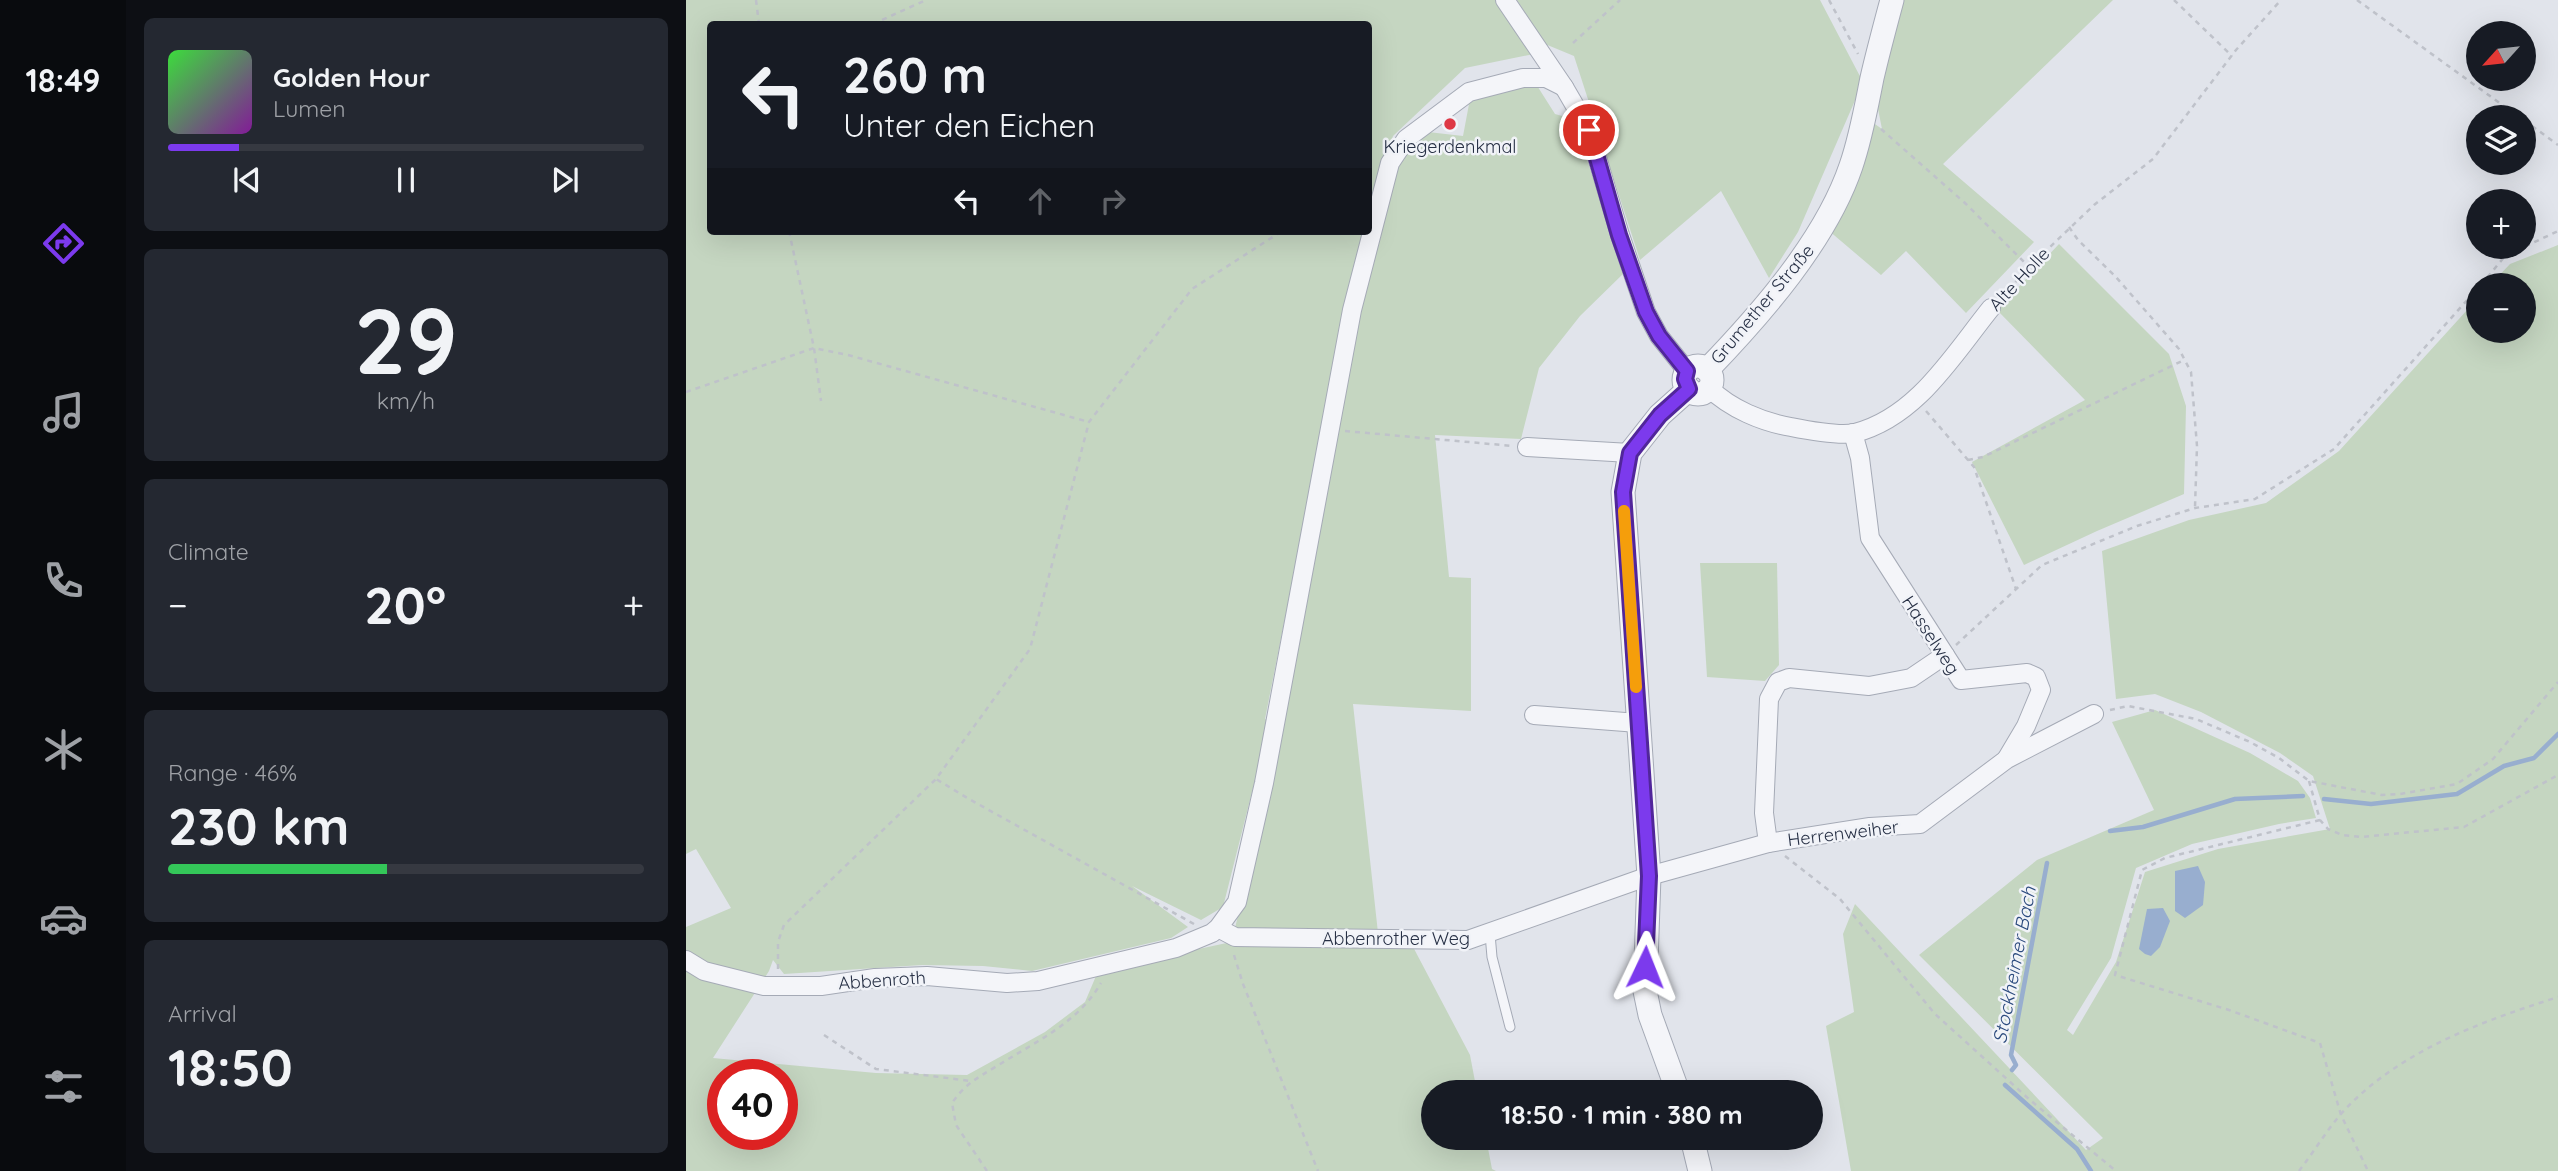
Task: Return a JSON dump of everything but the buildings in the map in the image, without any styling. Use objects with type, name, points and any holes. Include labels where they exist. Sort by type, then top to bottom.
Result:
[{"type":"street","name":"Alte Holle","points":[[1505,0],[1564,87],[1589,130],[1619,235],[1646,312],[1659,336],[1698,380],[1724,400],[1766,422],[1801,429],[1853,433],[1884,421],[1916,400],[1992,308]]},
{"type":"street","name":"Grumether Straße","points":[[1630,453],[1660,415],[1734,342],[1818,236],[1851,168],[1892,0]]},
{"type":"street","points":[[1372,233],[1390,163],[1406,139],[1469,92],[1523,78],[1545,78],[1564,87]]},
{"type":"street","points":[[1215,931],[1237,902],[1264,782],[1328,429],[1352,310],[1371,235]]},
{"type":"street","name":"Hasselweg","points":[[1853,433],[1860,458],[1870,538],[1961,680],[2027,673],[2036,677],[2041,691],[2026,726],[2007,759]]},
{"type":"street","points":[[1527,447],[1630,453],[1623,492],[1649,876],[1645,991],[1650,1015],[1674,1080]]},
{"type":"street","points":[[1768,843],[1764,813],[1769,699],[1778,682],[1789,678],[1869,686],[1911,678],[1945,655]]},
{"type":"street","name":"Herrenweiher","points":[[1649,876],[1768,843],[1870,827],[1920,824],[2007,759],[2094,714]]},
{"type":"street","points":[[1534,715],[1638,723]]},
{"type":"street","name":"Abbenrother Weg","points":[[1215,931],[1235,937],[1468,940],[1649,876]]},
{"type":"street","name":"Abbenroth","points":[[686,960],[704,971],[764,986],[821,986],[875,978],[927,976],[1007,983],[1038,981],[1107,966],[1176,948],[1215,931]]},
{"type":"street","points":[[1695,1150],[1700,1171]]},
{"type":"lane","points":[[1490,934],[1492,957],[1510,1027]]},
{"type":"path","points":[[755,0],[758,21]]},
{"type":"path","points":[[880,21],[926,0]]},
{"type":"path","points":[[1573,43],[1620,0]]},
{"type":"path","points":[[1829,0],[1872,77]]},
{"type":"path","points":[[2174,0],[2232,56]]},
{"type":"path","name":"Alte Holle","points":[[1992,308],[2069,228],[2153,159],[2232,56],[2281,0]]},
{"type":"path","points":[[2357,0],[2502,105]]},
{"type":"path","points":[[1866,115],[1965,203],[2029,267]]},
{"type":"path","points":[[2536,129],[2558,145]]},
{"type":"path","points":[[2069,228],[2166,334],[2185,359],[2191,372],[2197,446],[2194,508]]},
{"type":"path","points":[[2491,273],[2505,256],[2558,231]]},
{"type":"path","points":[[790,235],[814,348],[821,401]]},
{"type":"path","points":[[778,986],[778,942],[784,925],[936,779],[1030,649],[1089,422],[1192,289],[1276,235]]},
{"type":"path","points":[[1945,655],[2042,565],[2137,526],[2194,508],[2255,499],[2334,449],[2466,302]]},
{"type":"path","points":[[686,392],[814,348],[1089,422]]},
{"type":"path","points":[[1968,460],[1983,457],[2185,359]]},
{"type":"path","points":[[1916,400],[1974,467],[2016,589]]},
{"type":"path","points":[[1328,429],[1527,447]]},
{"type":"path","points":[[2094,714],[2128,706],[2196,719],[2250,742],[2279,758],[2309,781],[2382,795],[2400,794],[2457,784],[2493,759],[2558,682]]},
{"type":"path","points":[[2309,781],[2320,820],[2328,829],[2342,835],[2361,837],[2464,827],[2558,775]]},
{"type":"path","points":[[936,779],[1215,931],[1231,945],[1243,984],[1318,1171]]},
{"type":"path","points":[[2320,820],[2165,858],[2142,870],[2115,975],[2230,1010],[2320,1043],[2341,1115],[2368,1171]]},
{"type":"path","points":[[1768,843],[1840,899],[1935,1014],[2030,1100],[2116,1171]]},
{"type":"path","points":[[987,1171],[956,1125],[952,1103],[963,1086],[1081,1011],[1093,998],[1107,966]]},
{"type":"path","points":[[2299,1171],[2341,1115],[2393,1067],[2490,1021],[2558,997]]},
{"type":"path","points":[[824,1035],[876,1069],[972,1081]]},
{"type":"green space","points":[[686,0],[1497,0],[1534,54],[1465,68],[1393,136],[1372,206],[1372,21],[707,21],[707,235],[1363,235],[1356,258],[1265,719],[1280,726],[1366,278],[1406,139],[1428,132],[1463,136],[1473,83],[1529,73],[1555,114],[1573,119],[1625,272],[1580,316],[1539,368],[1521,439],[1435,435],[1449,577],[1471,578],[1471,711],[1353,704],[1378,933],[1234,932],[1272,778],[1256,776],[1223,907],[1201,920],[1132,886],[1188,927],[1171,938],[1032,971],[983,966],[922,965],[784,974],[773,960],[769,971],[713,1058],[724,1059],[707,1059],[707,1150],[798,1150],[798,1066],[876,1073],[967,1075],[1045,1032],[1085,1002],[1096,976],[1124,965],[1236,941],[1412,945],[1470,1055],[1475,1080],[1421,1080],[1421,1150],[1488,1150],[1492,1169],[1496,1171],[686,1171],[686,927],[731,908],[696,849],[686,854]]},
{"type":"green space","points":[[1517,0],[1820,0],[1863,82],[1798,232],[1769,278],[1721,191],[1640,260],[1574,56],[1545,44]]},
{"type":"green space","points":[[1901,0],[2113,0],[1943,164],[2034,242],[1966,313],[1906,251],[1881,275],[1828,230],[1872,122],[1882,129],[1876,99]]},
{"type":"green space","points":[[2059,244],[2169,354],[2186,406],[2184,494],[2024,565],[1972,462],[2085,400],[1997,310]]},
{"type":"green space","points":[[2558,245],[2558,1171],[1851,1171],[1826,1026],[1854,1012],[1843,934],[1855,904],[2086,1150],[2103,1138],[1919,955],[2037,860],[2154,810],[2112,722],[2155,710],[2250,753],[2298,781],[2310,798],[2316,818],[2192,844],[2136,868],[2111,958],[2067,1030],[2073,1035],[2116,962],[2145,872],[2218,849],[2330,829],[2313,776],[2280,753],[2201,712],[2155,694],[2116,699],[2102,551],[2189,520],[2266,503],[2339,451],[2466,311],[2466,343],[2536,343],[2536,273],[2501,273],[2510,264],[2523,259],[2536,259],[2536,254]]},
{"type":"green space","points":[[1700,563],[1777,563],[1779,665],[1765,681],[1707,677]]},
{"type":"water","points":[[2198,866],[2205,882],[2203,905],[2185,918],[2175,911],[2175,871]]},
{"type":"water","points":[[2163,908],[2170,921],[2160,947],[2151,956],[2139,949],[2147,909]]},
{"type":"waterway","name":"Stockheimer Bach","points":[[2324,799],[2371,804],[2457,794],[2504,766],[2534,758],[2558,734]]},
{"type":"waterway","name":"Stockheimer Bach","points":[[2110,831],[2143,827],[2235,799],[2303,796]]},
{"type":"waterway","name":"Stockheimer Bach","points":[[2012,1070],[2016,1065],[2011,1055],[2047,863]]},
{"type":"waterway","name":"Stockheimer Bach","points":[[2005,1085],[2077,1149],[2091,1171]]},
{"type":"slow traffic","points":[[1624,511],[1636,687]]},
{"type":"place","name":"Kriegerdenkmal","points":[[1450,124]]},
{"type":"route","points":[[1589,130],[1638,292],[1659,336],[1687,371],[1685,382],[1689,389],[1660,415],[1630,453],[1623,492],[1649,876],[1645,967]]}]
